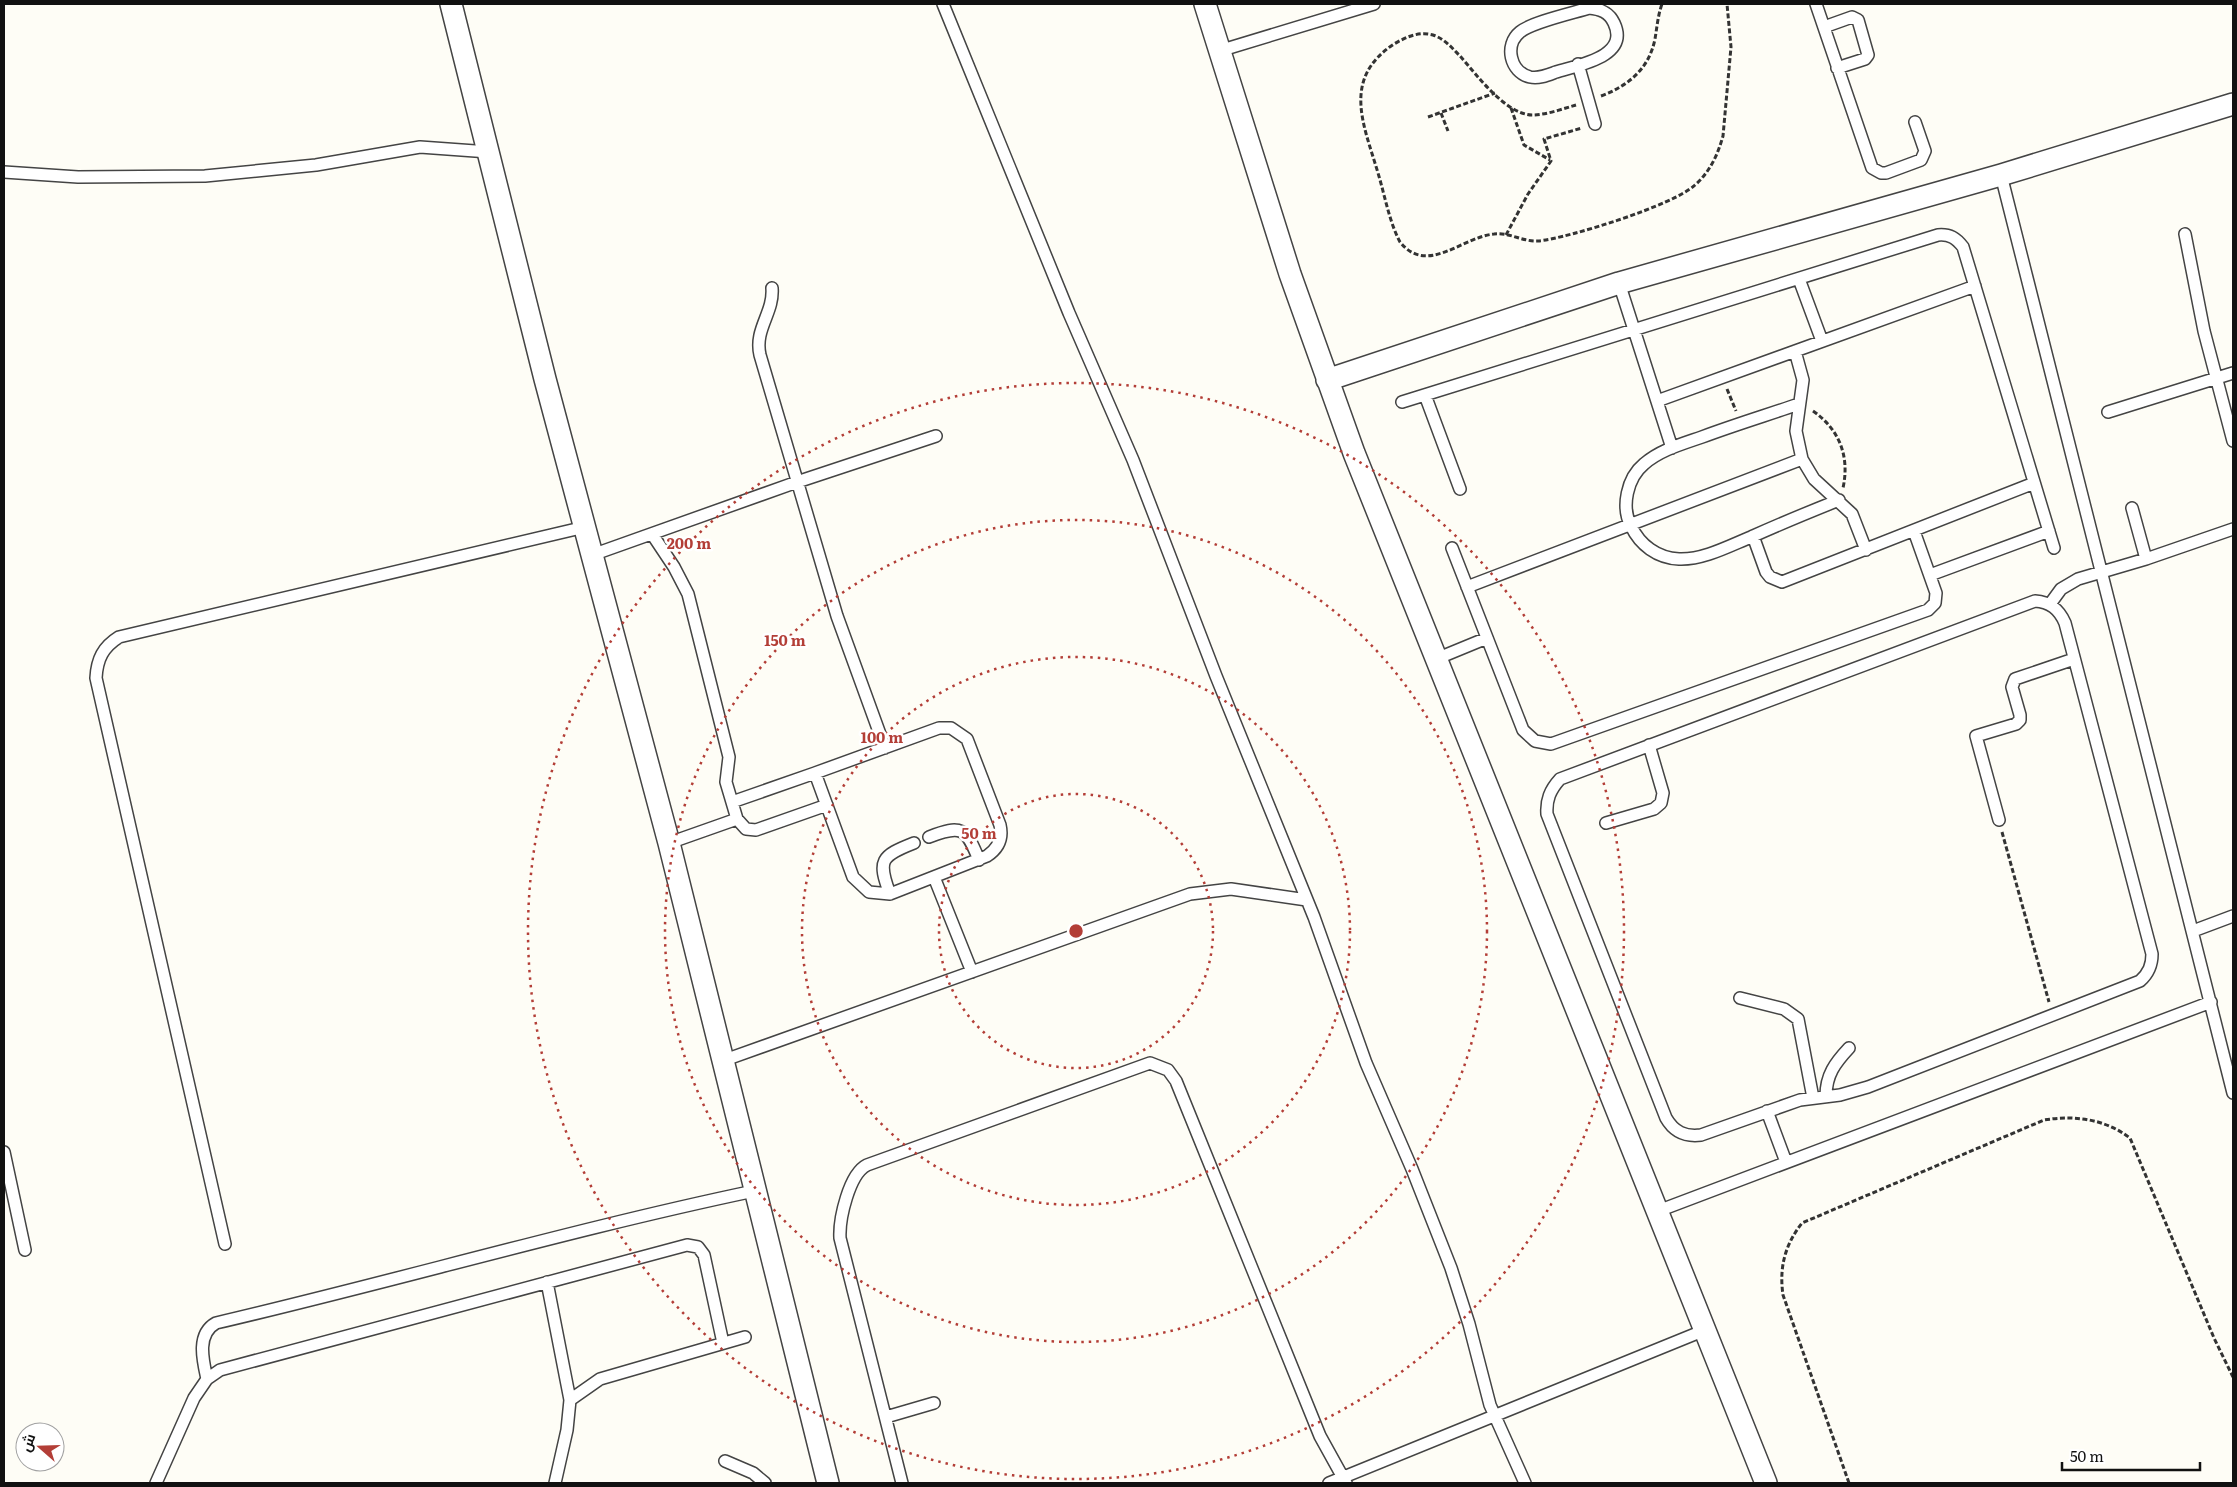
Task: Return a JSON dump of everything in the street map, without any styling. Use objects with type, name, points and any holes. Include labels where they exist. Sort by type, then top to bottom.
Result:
[{"type":"street","points":[[451,4],[592,555],[669,843],[828,1483]]},
{"type":"street","points":[[1205,4],[1290,274],[1327,380],[1436,660],[1766,1483]]},
{"type":"street","points":[[1327,380],[1619,283],[2001,174],[2233,104]]},
{"type":"lane","points":[[943,4],[1069,314],[1133,460],[1216,676],[1307,900],[1373,1080],[1412,1168],[1451,1268],[1469,1324],[1483,1384],[1525,1483]]},
{"type":"lane","points":[[1219,51],[1374,4]]},
{"type":"lane","points":[[1816,4],[1869,163],[1876,171],[1886,173],[1921,160],[1925,151],[1915,122]]},
{"type":"lane","points":[[1567,9],[1598,9],[1612,18],[1617,34],[1611,50],[1605,56],[1540,78],[1523,74],[1512,61],[1512,43],[1522,30],[1567,9]]},
{"type":"lane","points":[[1824,27],[1852,17],[1858,20],[1868,55],[1865,59],[1837,68]]},
{"type":"lane","points":[[1578,64],[1595,124]]},
{"type":"lane","points":[[4,172],[78,177],[205,176],[316,165],[420,147],[489,152]]},
{"type":"lane","points":[[2001,174],[2233,1093]]},
{"type":"lane","points":[[1402,402],[1945,234],[1952,236],[1964,247],[2054,548]]},
{"type":"lane","points":[[2185,234],[2216,378],[2233,441]]},
{"type":"lane","points":[[1799,279],[1822,341]]},
{"type":"lane","points":[[1619,283],[1672,448]]},
{"type":"lane","points":[[1657,401],[1975,286]]},
{"type":"lane","points":[[772,288],[772,304],[760,329],[758,347],[837,616],[885,748]]},
{"type":"lane","points":[[1795,351],[1803,380],[1796,431],[1802,459],[1814,479],[1852,514],[1866,550]]},
{"type":"lane","points":[[2108,412],[2233,373]]},
{"type":"lane","points":[[1425,395],[1460,490]]},
{"type":"lane","points":[[1799,404],[1672,448],[1642,465],[1633,478],[1627,493],[1626,509],[1630,525],[1638,538],[1649,549],[1664,556],[1679,559],[1717,550],[1838,500]]},
{"type":"lane","points":[[592,555],[797,482],[936,436]]},
{"type":"lane","points":[[1467,587],[1802,459]]},
{"type":"lane","points":[[1753,536],[1766,572],[1770,577],[1782,582],[2034,483]]},
{"type":"lane","points":[[2132,508],[2146,559]]},
{"type":"lane","points":[[225,1244],[96,678],[99,658],[104,650],[120,637],[585,527]]},
{"type":"lane","points":[[2050,604],[2055,596],[2069,583],[2233,529]]},
{"type":"lane","points":[[1452,548],[1523,730],[1535,741],[1551,744],[1928,610],[1935,603],[1936,598],[1914,531]]},
{"type":"lane","points":[[1930,575],[2049,531]]},
{"type":"lane","points":[[652,534],[678,574],[692,608],[729,757],[725,778],[737,819],[746,829],[756,830],[827,805]]},
{"type":"lane","points":[[2035,601],[2050,604],[2062,615],[2152,954],[2152,962],[2146,976],[2140,981],[1868,1087],[1813,1098],[1695,1135],[1683,1134],[1669,1123],[1547,814],[1550,794],[1560,779],[2027,603],[2035,601]]},
{"type":"lane","points":[[1436,660],[1487,638]]},
{"type":"lane","points":[[1999,820],[1976,736],[2016,724],[2020,720],[2012,687],[2015,679],[2074,659]]},
{"type":"lane","points":[[732,802],[814,773],[885,748],[945,728],[957,730],[967,739],[1001,832],[998,846],[993,852],[979,860],[890,894],[876,894],[858,883],[814,773]]},
{"type":"lane","points":[[1606,823],[1654,809],[1662,803],[1663,793],[1649,745]]},
{"type":"lane","points":[[669,843],[737,819]]},
{"type":"lane","points":[[929,837],[949,829],[960,830],[969,837],[979,860]]},
{"type":"lane","points":[[890,894],[882,875],[883,862],[892,852],[914,843]]},
{"type":"lane","points":[[934,877],[972,972]]},
{"type":"lane","points":[[722,1061],[1190,894],[1231,889],[1307,900]]},
{"type":"lane","points":[[2193,931],[2233,916]]},
{"type":"lane","points":[[1740,998],[1784,1009],[1798,1019],[1813,1098]]},
{"type":"lane","points":[[1658,1211],[2211,1002]]},
{"type":"lane","points":[[1826,1096],[1828,1076],[1832,1068],[1849,1048]]},
{"type":"lane","points":[[902,1483],[840,1238],[841,1217],[858,1172],[867,1165],[1150,1063],[1168,1070],[1176,1080],[1320,1436],[1345,1481]]},
{"type":"lane","points":[[1767,1111],[1786,1162]]},
{"type":"lane","points":[[4,1152],[25,1250]]},
{"type":"lane","points":[[207,1379],[204,1337],[211,1326],[216,1324],[384,1283],[612,1223],[754,1191]]},
{"type":"lane","points":[[156,1483],[194,1398],[207,1379],[228,1367],[687,1245],[698,1247],[704,1255],[723,1343]]},
{"type":"lane","points":[[547,1282],[570,1400],[569,1420],[555,1483]]},
{"type":"lane","points":[[1328,1483],[1345,1481],[1495,1416],[1705,1330]]},
{"type":"lane","points":[[570,1400],[600,1379],[745,1336]]},
{"type":"lane","points":[[886,1418],[934,1403]]},
{"type":"lane","points":[[725,1461],[753,1473],[765,1483]]},
{"type":"path","points":[[1662,4],[1653,47],[1637,75],[1620,88],[1589,101],[1540,114],[1522,113],[1511,108],[1443,40],[1427,34],[1418,34],[1402,39],[1383,52],[1375,60],[1363,84],[1360,109],[1395,232],[1404,248],[1416,255],[1430,256],[1488,235],[1506,235],[1520,240],[1537,241],[1587,230],[1684,194],[1696,184],[1714,160],[1723,136],[1731,47],[1727,4]]},
{"type":"path","points":[[1428,117],[1495,93]]},
{"type":"path","points":[[1511,108],[1524,145],[1551,161]]},
{"type":"path","points":[[1441,113],[1448,132]]},
{"type":"path","points":[[1551,161],[1544,139],[1595,124]]},
{"type":"path","points":[[1506,235],[1528,194],[1551,161]]},
{"type":"path","points":[[1722,377],[1740,423]]},
{"type":"path","points":[[1813,410],[1829,424],[1841,443],[1846,472],[1844,486]]},
{"type":"path","points":[[1999,820],[2053,1015]]},
{"type":"path","points":[[1849,1483],[1783,1295],[1781,1266],[1789,1242],[1802,1223],[2044,1120],[2066,1117],[2089,1119],[2114,1127],[2130,1138],[2214,1338],[2233,1378]]}]
